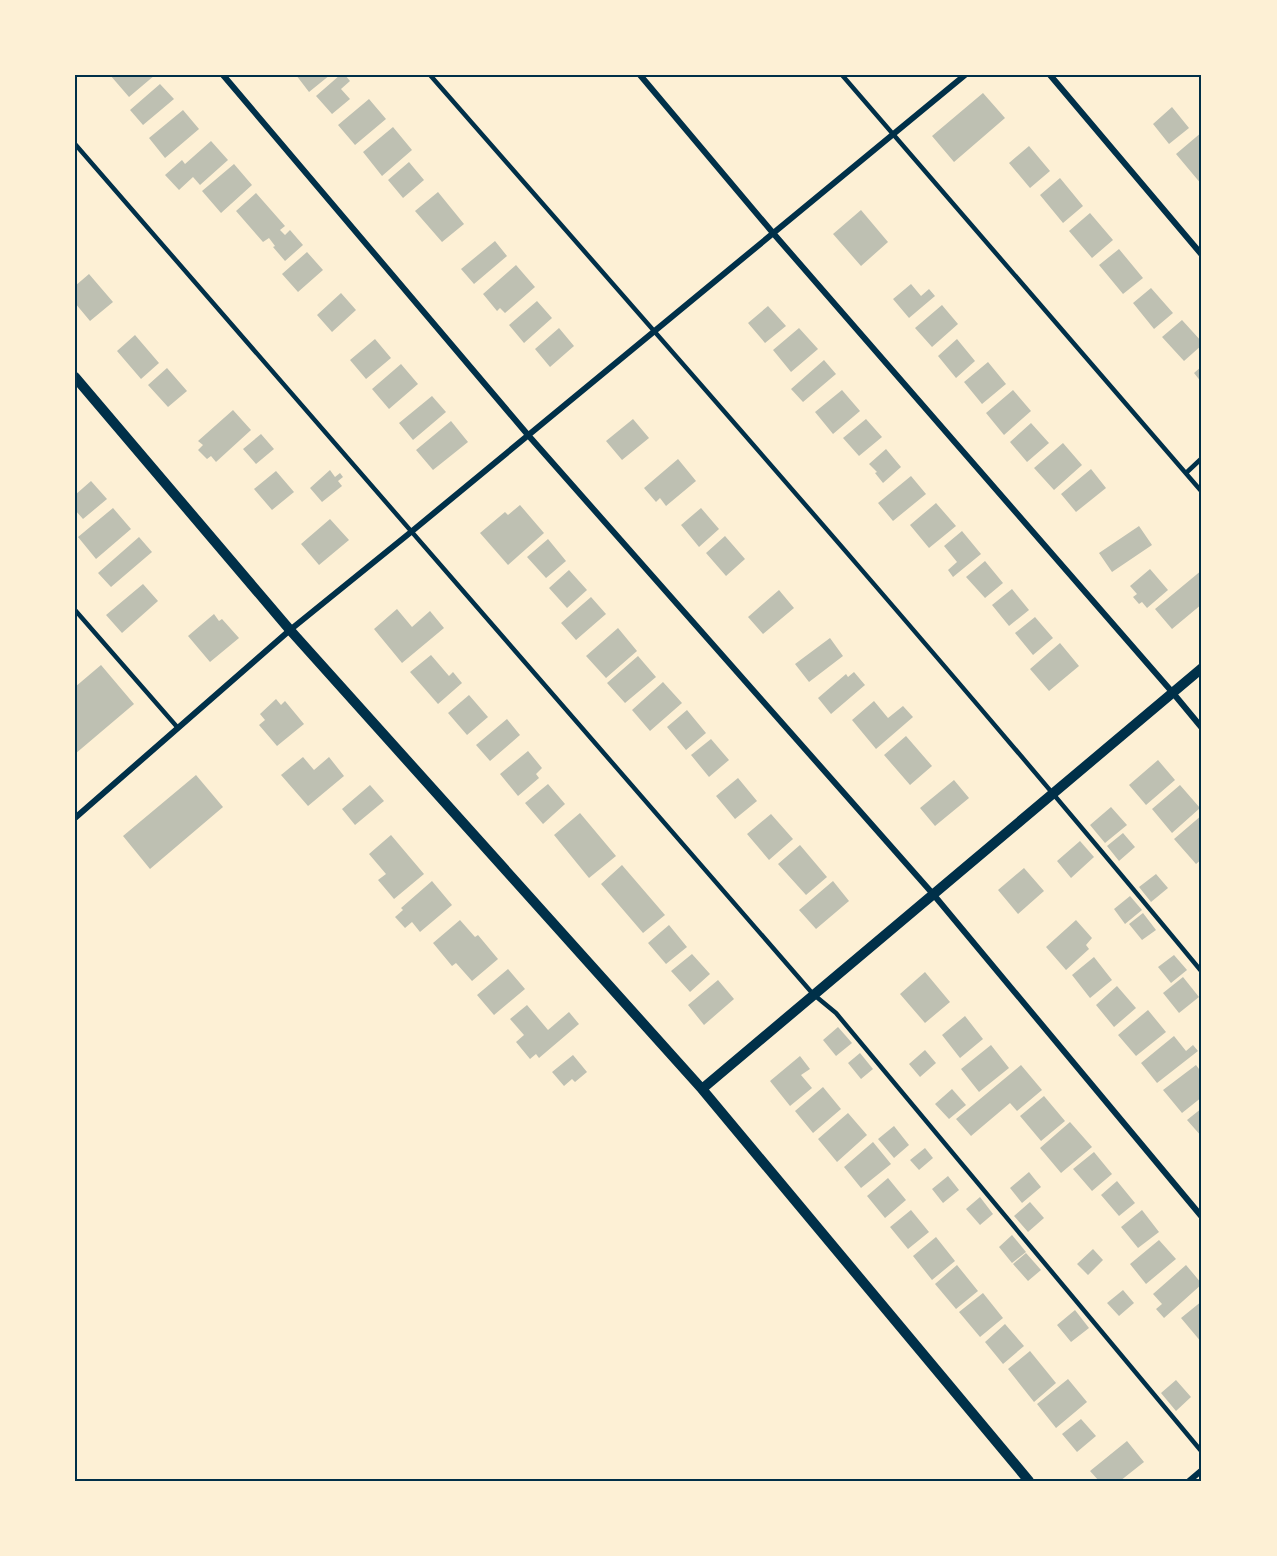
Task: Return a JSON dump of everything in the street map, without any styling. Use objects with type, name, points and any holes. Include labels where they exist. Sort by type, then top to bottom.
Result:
[{"type":"street","points":[[223,75],[528,435],[933,894],[1202,1217]]},
{"type":"street","points":[[640,75],[773,233],[1202,728]]},
{"type":"street","points":[[75,818],[290,630],[965,75]]},
{"type":"street","points":[[1050,75],[1202,255]]},
{"type":"street","points":[[75,377],[290,630],[702,1089],[1029,1481]]},
{"type":"street","points":[[702,1089],[1202,668]]},
{"type":"street","points":[[1189,1481],[1202,1470]]},
{"type":"lane","points":[[430,75],[1054,793],[1202,972]]},
{"type":"lane","points":[[842,75],[1202,492]]},
{"type":"lane","points":[[75,144],[813,994],[836,1013],[1202,1452]]},
{"type":"lane","points":[[1185,473],[1202,458]]},
{"type":"lane","points":[[75,610],[178,728]]},
{"type":"building","points":[[110,75],[155,75],[129,97]]},
{"type":"building","points":[[296,75],[330,75],[309,92]]},
{"type":"building","points":[[340,75],[345,75],[350,81],[341,89],[350,99],[332,114],[316,96]]},
{"type":"building","points":[[160,84],[174,99],[143,125],[130,110]]},
{"type":"building","points":[[983,93],[1005,118],[954,162],[932,136]]},
{"type":"building","points":[[369,99],[386,119],[355,145],[338,125]]},
{"type":"building","points":[[1172,107],[1189,128],[1169,144],[1153,124]]},
{"type":"building","points":[[183,110],[199,129],[165,158],[149,138]]},
{"type":"building","points":[[393,127],[412,150],[382,176],[363,152]]},
{"type":"building","points":[[1202,132],[1202,185],[1176,154]]},
{"type":"building","points":[[211,141],[228,160],[200,185],[193,177],[179,190],[165,175],[182,160],[185,164]]},
{"type":"building","points":[[1029,146],[1050,171],[1030,188],[1009,163]]},
{"type":"building","points":[[409,162],[424,180],[403,198],[388,180]]},
{"type":"building","points":[[234,164],[252,185],[221,213],[202,191]]},
{"type":"building","points":[[1060,178],[1083,206],[1063,223],[1040,195]]},
{"type":"building","points":[[438,192],[464,224],[442,242],[415,211]]},
{"type":"building","points":[[256,193],[285,226],[280,230],[285,235],[290,230],[303,245],[285,261],[273,247],[275,246],[269,238],[263,242],[236,211]]},
{"type":"building","points":[[861,210],[888,242],[861,266],[833,234]]},
{"type":"building","points":[[1090,213],[1113,240],[1092,258],[1069,231]]},
{"type":"building","points":[[495,241],[507,256],[474,284],[461,269]]},
{"type":"building","points":[[1119,249],[1143,278],[1123,294],[1099,265]]},
{"type":"building","points":[[307,252],[323,270],[298,292],[282,274]]},
{"type":"building","points":[[516,265],[535,287],[505,313],[500,308],[497,311],[483,294]]},
{"type":"building","points":[[89,274],[113,302],[90,321],[75,303],[75,286]]},
{"type":"building","points":[[911,284],[921,296],[929,289],[935,296],[909,318],[893,299]]},
{"type":"building","points":[[1151,288],[1173,313],[1154,329],[1133,303]]},
{"type":"building","points":[[341,293],[356,310],[332,332],[317,315]]},
{"type":"building","points":[[537,301],[552,318],[524,343],[509,325]]},
{"type":"building","points":[[942,305],[958,324],[932,347],[915,328]]},
{"type":"building","points":[[768,306],[786,326],[765,343],[748,323]]},
{"type":"building","points":[[1182,320],[1202,342],[1202,345],[1184,361],[1162,337]]},
{"type":"building","points":[[559,328],[574,346],[550,367],[535,349]]},
{"type":"building","points":[[799,328],[818,349],[791,372],[773,350]]},
{"type":"building","points":[[135,335],[159,363],[141,379],[117,351]]},
{"type":"building","points":[[375,339],[391,358],[366,379],[350,360]]},
{"type":"building","points":[[957,339],[975,361],[956,378],[938,356]]},
{"type":"building","points":[[824,360],[836,374],[803,402],[791,389]]},
{"type":"building","points":[[988,362],[1006,384],[982,404],[964,382]]},
{"type":"building","points":[[401,364],[418,384],[389,409],[372,389]]},
{"type":"building","points":[[1202,366],[1202,383],[1194,373]]},
{"type":"building","points":[[167,368],[187,391],[168,407],[148,385]]},
{"type":"building","points":[[842,390],[860,411],[833,434],[815,412]]},
{"type":"building","points":[[1013,390],[1031,411],[1004,435],[986,413]]},
{"type":"building","points":[[432,396],[446,412],[413,440],[399,423]]},
{"type":"building","points":[[233,410],[251,430],[216,462],[211,456],[207,459],[198,450],[203,445],[198,441]]},
{"type":"building","points":[[633,419],[649,438],[622,460],[606,441]]},
{"type":"building","points":[[866,419],[882,437],[859,456],[843,438]]},
{"type":"building","points":[[451,421],[468,442],[433,470],[416,450]]},
{"type":"building","points":[[1031,423],[1049,443],[1027,462],[1010,442]]},
{"type":"building","points":[[261,434],[274,449],[256,464],[243,449]]},
{"type":"building","points":[[1063,443],[1082,465],[1054,490],[1034,468]]},
{"type":"building","points":[[886,449],[901,467],[883,483],[869,464]]},
{"type":"building","points":[[678,459],[696,481],[666,506],[660,498],[656,502],[644,488]]},
{"type":"building","points":[[1091,469],[1106,488],[1076,512],[1061,494]]},
{"type":"building","points":[[330,470],[335,477],[340,473],[343,477],[338,481],[342,486],[322,502],[310,488]]},
{"type":"building","points":[[276,471],[294,492],[272,510],[254,489]]},
{"type":"building","points":[[911,476],[926,494],[893,521],[878,503]]},
{"type":"building","points":[[91,481],[107,499],[83,519],[75,510],[75,495]]},
{"type":"building","points":[[936,503],[956,526],[929,548],[910,525]]},
{"type":"building","points":[[520,505],[544,533],[508,565],[480,533],[505,512],[508,515]]},
{"type":"building","points":[[113,508],[131,529],[96,559],[78,537]]},
{"type":"building","points":[[701,508],[719,529],[699,547],[681,525]]},
{"type":"building","points":[[330,519],[349,540],[319,565],[301,544]]},
{"type":"building","points":[[1139,526],[1152,545],[1112,572],[1099,553]]},
{"type":"building","points":[[962,531],[981,554],[953,577],[948,570],[957,562],[944,546]]},
{"type":"building","points":[[725,536],[745,559],[726,576],[706,553]]},
{"type":"building","points":[[139,537],[152,552],[111,587],[98,573]]},
{"type":"building","points":[[548,539],[566,561],[546,578],[527,557]]},
{"type":"building","points":[[985,561],[1003,583],[985,598],[966,577]]},
{"type":"building","points":[[1150,569],[1168,590],[1147,608],[1133,597],[1137,594],[1130,586]]},
{"type":"building","points":[[569,570],[587,590],[567,608],[549,588]]},
{"type":"building","points":[[1202,570],[1202,604],[1172,629],[1155,609]]},
{"type":"building","points":[[143,584],[158,601],[122,633],[106,615]]},
{"type":"building","points":[[1012,589],[1029,610],[1009,626],[992,605]]},
{"type":"building","points":[[779,590],[794,608],[763,634],[748,617]]},
{"type":"building","points":[[591,597],[606,614],[576,640],[561,623]]},
{"type":"building","points":[[397,609],[412,627],[430,611],[444,628],[402,663],[374,629]]},
{"type":"building","points":[[214,614],[219,621],[222,619],[239,638],[210,662],[188,636]]},
{"type":"building","points":[[1035,617],[1053,638],[1033,655],[1015,633]]},
{"type":"building","points":[[618,628],[637,651],[606,678],[586,656]]},
{"type":"building","points":[[830,638],[843,656],[809,682],[795,664]]},
{"type":"building","points":[[1060,643],[1079,666],[1049,691],[1030,669]]},
{"type":"building","points":[[431,655],[449,676],[453,672],[462,683],[438,704],[410,672]]},
{"type":"building","points":[[638,656],[656,677],[625,703],[607,683]]},
{"type":"building","points":[[101,665],[134,704],[75,754],[75,687]]},
{"type":"building","points":[[854,672],[865,685],[831,714],[818,698],[846,674],[848,677]]},
{"type":"building","points":[[663,682],[682,703],[650,731],[632,710]]},
{"type":"building","points":[[469,695],[488,717],[467,735],[448,713]]},
{"type":"building","points":[[276,699],[281,705],[285,701],[304,724],[277,746],[259,725],[265,720],[260,714]]},
{"type":"building","points":[[874,701],[888,718],[903,706],[913,717],[876,749],[852,720]]},
{"type":"building","points":[[687,710],[706,733],[686,750],[667,727]]},
{"type":"building","points":[[507,719],[520,735],[490,761],[476,745]]},
{"type":"building","points":[[906,736],[932,766],[910,785],[884,755]]},
{"type":"building","points":[[711,739],[729,760],[709,777],[691,755]]},
{"type":"building","points":[[528,751],[542,768],[536,774],[539,778],[518,796],[500,774]]},
{"type":"building","points":[[303,757],[314,770],[329,757],[344,776],[308,806],[281,775]]},
{"type":"building","points":[[1158,760],[1175,780],[1146,805],[1129,785]]},
{"type":"building","points":[[196,775],[223,807],[150,869],[123,836]]},
{"type":"building","points":[[738,778],[757,801],[735,819],[716,796]]},
{"type":"building","points":[[954,780],[969,798],[935,826],[920,808]]},
{"type":"building","points":[[548,784],[565,804],[543,824],[525,803]]},
{"type":"building","points":[[370,785],[384,801],[355,825],[342,809]]},
{"type":"building","points":[[1180,785],[1200,808],[1172,833],[1152,809]]},
{"type":"building","points":[[1111,807],[1127,825],[1105,843],[1090,825]]},
{"type":"building","points":[[580,813],[616,856],[589,878],[554,835]]},
{"type":"building","points":[[771,814],[793,839],[769,860],[747,834]]},
{"type":"building","points":[[1202,815],[1202,859],[1196,864],[1174,839]]},
{"type":"building","points":[[1123,833],[1135,847],[1119,861],[1107,846]]},
{"type":"building","points":[[391,835],[424,874],[394,899],[378,880],[386,874],[369,854]]},
{"type":"building","points":[[1080,841],[1094,857],[1071,878],[1057,861]]},
{"type":"building","points":[[800,845],[827,877],[806,895],[778,864]]},
{"type":"building","points":[[622,865],[665,915],[643,933],[601,884]]},
{"type":"building","points":[[1024,868],[1044,891],[1018,914],[998,890]]},
{"type":"building","points":[[1156,874],[1168,888],[1151,902],[1139,887]]},
{"type":"building","points":[[432,881],[452,905],[420,932],[412,922],[405,928],[395,917],[403,910],[401,908]]},
{"type":"building","points":[[833,881],[849,901],[816,929],[799,910]]},
{"type":"building","points":[[1130,896],[1142,910],[1125,924],[1114,909]]},
{"type":"building","points":[[1143,913],[1156,930],[1142,940],[1129,924]]},
{"type":"building","points":[[460,920],[475,937],[478,935],[498,959],[472,981],[456,963],[452,966],[433,943]]},
{"type":"building","points":[[1076,920],[1092,938],[1086,945],[1089,949],[1066,970],[1046,947]]},
{"type":"building","points":[[669,925],[687,947],[666,964],[648,943]]},
{"type":"building","points":[[692,954],[710,974],[690,992],[671,971]]},
{"type":"building","points":[[1174,955],[1187,970],[1171,983],[1158,967]]},
{"type":"building","points":[[1094,957],[1112,980],[1090,998],[1072,975]]},
{"type":"building","points":[[508,969],[525,989],[494,1015],[477,995]]},
{"type":"building","points":[[925,972],[950,1002],[925,1023],[900,994]]},
{"type":"building","points":[[1183,977],[1199,997],[1179,1013],[1163,993]]},
{"type":"building","points":[[718,980],[734,999],[704,1025],[688,1005]]},
{"type":"building","points":[[1117,986],[1136,1008],[1114,1027],[1096,1005]]},
{"type":"building","points":[[527,1005],[548,1030],[569,1012],[579,1024],[539,1058],[536,1054],[530,1059],[516,1042],[524,1035],[510,1019]]},
{"type":"building","points":[[1148,1010],[1166,1032],[1136,1056],[1118,1035]]},
{"type":"building","points":[[965,1016],[983,1039],[960,1058],[942,1035]]},
{"type":"building","points":[[838,1027],[852,1043],[836,1056],[823,1040]]},
{"type":"building","points":[[1174,1036],[1186,1051],[1193,1045],[1198,1051],[1157,1083],[1141,1063]]},
{"type":"building","points":[[991,1045],[1009,1068],[979,1092],[961,1069]]},
{"type":"building","points":[[925,1050],[936,1063],[920,1077],[909,1064]]},
{"type":"building","points":[[860,1053],[873,1069],[861,1079],[848,1063]]},
{"type":"building","points":[[573,1055],[587,1072],[575,1082],[572,1079],[564,1086],[552,1072]]},
{"type":"building","points":[[800,1056],[810,1069],[801,1075],[812,1088],[790,1106],[770,1081]]},
{"type":"building","points":[[1021,1065],[1042,1090],[1017,1111],[1010,1103],[971,1136],[956,1119]]},
{"type":"building","points":[[1196,1065],[1202,1073],[1202,1097],[1182,1113],[1163,1090]]},
{"type":"building","points":[[823,1087],[841,1109],[813,1133],[795,1111]]},
{"type":"building","points":[[952,1089],[966,1105],[949,1119],[935,1104]]},
{"type":"building","points":[[1044,1096],[1065,1121],[1041,1141],[1020,1116]]},
{"type":"building","points":[[1202,1108],[1202,1137],[1187,1120]]},
{"type":"building","points":[[848,1113],[867,1135],[837,1162],[818,1139]]},
{"type":"building","points":[[1070,1122],[1092,1147],[1061,1173],[1040,1148]]},
{"type":"building","points":[[894,1126],[909,1145],[894,1158],[878,1139]]},
{"type":"building","points":[[873,1142],[891,1164],[861,1188],[844,1167]]},
{"type":"building","points":[[925,1148],[933,1158],[919,1170],[910,1160]]},
{"type":"building","points":[[1094,1152],[1112,1174],[1092,1191],[1073,1169]]},
{"type":"building","points":[[1029,1172],[1041,1187],[1022,1203],[1010,1188]]},
{"type":"building","points":[[948,1176],[959,1190],[943,1203],[932,1189]]},
{"type":"building","points":[[888,1178],[906,1200],[885,1218],[867,1196]]},
{"type":"building","points":[[1117,1181],[1135,1203],[1119,1216],[1101,1195]]},
{"type":"building","points":[[980,1197],[993,1214],[980,1225],[966,1209]]},
{"type":"building","points":[[1030,1202],[1044,1218],[1028,1232],[1014,1216]]},
{"type":"building","points":[[911,1210],[929,1232],[908,1249],[890,1227]]},
{"type":"building","points":[[1142,1210],[1159,1232],[1138,1248],[1121,1227]]},
{"type":"building","points":[[1012,1235],[1026,1252],[1012,1263],[999,1247]]},
{"type":"building","points":[[936,1237],[955,1261],[932,1280],[913,1256]]},
{"type":"building","points":[[1159,1240],[1176,1259],[1146,1284],[1130,1264]]},
{"type":"building","points":[[1093,1249],[1103,1260],[1088,1275],[1077,1264]]},
{"type":"building","points":[[1026,1253],[1041,1270],[1028,1281],[1013,1264]]},
{"type":"building","points":[[957,1265],[978,1291],[956,1309],[935,1284]]},
{"type":"building","points":[[1186,1265],[1202,1284],[1164,1318],[1156,1309],[1162,1304],[1153,1294]]},
{"type":"building","points":[[1123,1290],[1134,1303],[1119,1316],[1107,1303]]},
{"type":"building","points":[[983,1293],[1003,1318],[980,1337],[959,1312]]},
{"type":"building","points":[[1202,1301],[1202,1343],[1181,1318]]},
{"type":"building","points":[[1075,1310],[1089,1328],[1071,1342],[1057,1325]]},
{"type":"building","points":[[1005,1324],[1024,1346],[1003,1364],[985,1342]]},
{"type":"building","points":[[1030,1351],[1056,1383],[1034,1402],[1008,1369]]},
{"type":"building","points":[[1068,1379],[1087,1402],[1056,1428],[1037,1404]]},
{"type":"building","points":[[1176,1380],[1191,1397],[1176,1411],[1161,1393]]},
{"type":"building","points":[[1081,1419],[1096,1436],[1077,1452],[1062,1434]]},
{"type":"building","points":[[1127,1441],[1144,1462],[1120,1481],[1099,1481],[1090,1471]]}]
